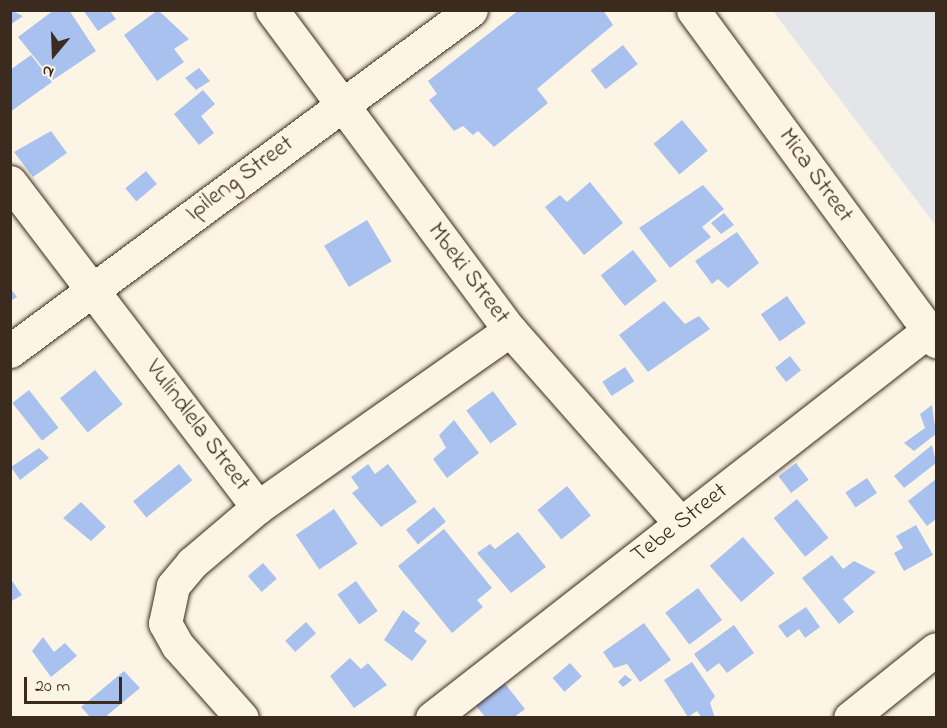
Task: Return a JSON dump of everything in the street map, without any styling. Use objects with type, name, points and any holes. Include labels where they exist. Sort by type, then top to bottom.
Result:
[{"type":"street","name":"Mbeki Street","points":[[272,10],[510,330],[680,523]]},
{"type":"street","name":"Ipileng Street","points":[[10,351],[90,289],[471,10]]},
{"type":"street","name":"Mica Street","points":[[693,10],[933,335]]},
{"type":"street","name":"Vulindlela Street","points":[[10,182],[258,507],[179,579],[165,622],[178,646],[242,717]]},
{"type":"street","points":[[258,507],[510,330]]},
{"type":"street","name":"Tebe Street","points":[[432,717],[680,523],[933,335]]},
{"type":"street","points":[[850,717],[936,649]]},
{"type":"shaded area","points":[[773,11],[936,11],[936,226]]},
{"type":"building","points":[[10,10],[23,16],[10,25]]},
{"type":"building","points":[[54,10],[69,10],[96,51],[53,80],[18,37]]},
{"type":"building","points":[[83,10],[109,10],[116,19],[98,31]]},
{"type":"building","points":[[158,10],[189,39],[174,49],[184,62],[157,81],[124,35]]},
{"type":"building","points":[[519,10],[603,10],[613,25],[537,89],[548,103],[494,147],[478,131],[473,135],[463,126],[454,131],[429,100],[437,94],[428,81]]},
{"type":"building","points":[[623,45],[638,64],[605,89],[591,70]]},
{"type":"building","points":[[31,55],[52,82],[10,112],[10,70]]},
{"type":"building","points":[[199,68],[210,81],[196,90],[185,78]]},
{"type":"building","points":[[203,90],[215,104],[201,116],[214,133],[199,145],[174,114]]},
{"type":"building","points":[[682,120],[708,151],[679,174],[654,144]]},
{"type":"building","points":[[51,131],[67,153],[33,177],[14,152]]},
{"type":"building","points":[[146,171],[157,184],[136,201],[125,188]]},
{"type":"building","points":[[590,182],[623,223],[584,255],[545,207],[560,195],[567,202]]},
{"type":"building","points":[[703,185],[724,209],[702,227],[711,237],[670,268],[639,228]]},
{"type":"building","points":[[724,213],[734,225],[721,234],[711,223]]},
{"type":"building","points":[[367,220],[392,261],[349,287],[324,246]]},
{"type":"building","points":[[737,232],[759,263],[728,288],[718,279],[712,284],[695,261]]},
{"type":"building","points":[[633,250],[657,281],[625,306],[601,275]]},
{"type":"building","points":[[10,288],[17,297],[10,301]]},
{"type":"building","points":[[787,296],[806,323],[780,341],[761,314]]},
{"type":"building","points":[[664,301],[685,324],[699,316],[710,329],[648,372],[619,335]]},
{"type":"building","points":[[790,356],[801,370],[786,382],[775,368]]},
{"type":"building","points":[[625,367],[634,381],[612,396],[602,382]]},
{"type":"building","points":[[95,370],[123,404],[88,433],[60,398]]},
{"type":"building","points":[[29,390],[59,428],[42,441],[12,403]]},
{"type":"building","points":[[493,391],[517,424],[490,444],[466,410]]},
{"type":"building","points":[[932,405],[936,434],[914,451],[904,443],[925,428],[920,414]]},
{"type":"building","points":[[454,420],[479,453],[447,478],[433,459],[446,448],[439,435]]},
{"type":"building","points":[[932,445],[936,463],[904,488],[894,476]]},
{"type":"building","points":[[39,448],[49,458],[20,480],[11,467]]},
{"type":"building","points":[[796,463],[809,480],[791,493],[778,476]]},
{"type":"building","points":[[179,464],[192,480],[146,517],[133,501]]},
{"type":"building","points":[[368,464],[375,474],[388,464],[417,502],[381,527],[352,493],[359,488],[351,477]]},
{"type":"building","points":[[867,478],[877,493],[856,507],[845,493]]},
{"type":"building","points":[[936,479],[936,519],[927,526],[908,501]]},
{"type":"building","points":[[567,486],[591,516],[561,539],[537,510]]},
{"type":"building","points":[[797,499],[828,538],[805,557],[774,518]]},
{"type":"building","points":[[81,502],[106,527],[91,541],[63,518]]},
{"type":"building","points":[[434,507],[446,522],[418,544],[406,530]]},
{"type":"building","points":[[334,509],[357,544],[319,570],[296,535]]},
{"type":"building","points":[[916,525],[933,555],[904,571],[894,553],[903,548],[896,536]]},
{"type":"building","points":[[444,529],[492,588],[477,600],[483,607],[452,633],[398,566]]},
{"type":"building","points":[[518,532],[546,567],[511,593],[477,553],[490,544],[495,549]]},
{"type":"building","points":[[743,537],[774,573],[741,602],[710,566]]},
{"type":"building","points":[[832,555],[843,569],[854,561],[876,572],[843,599],[854,612],[839,624],[802,578]]},
{"type":"building","points":[[263,563],[277,579],[262,592],[248,576]]},
{"type":"building","points":[[12,581],[22,595],[10,602],[10,582]]},
{"type":"building","points":[[356,581],[378,611],[359,624],[337,595]]},
{"type":"building","points":[[698,588],[722,620],[689,645],[665,613]]},
{"type":"building","points":[[806,607],[820,627],[805,638],[799,629],[787,638],[778,626]]},
{"type":"building","points":[[403,610],[420,623],[414,631],[427,641],[412,661],[384,640]]},
{"type":"building","points":[[306,622],[316,633],[295,652],[285,641]]},
{"type":"building","points":[[644,623],[671,660],[640,682],[627,664],[614,668],[603,652]]},
{"type":"building","points":[[734,625],[754,653],[727,673],[719,663],[707,672],[694,654]]},
{"type":"building","points":[[43,637],[54,652],[65,643],[77,656],[51,677],[32,651]]},
{"type":"building","points":[[350,658],[361,669],[368,663],[387,685],[354,708],[330,676]]},
{"type":"building","points":[[692,662],[715,696],[710,703],[715,718],[702,718],[697,711],[688,717],[664,680]]},
{"type":"building","points":[[570,663],[582,677],[564,692],[553,678]]},
{"type":"building","points":[[124,671],[140,688],[104,718],[91,718],[81,707]]},
{"type":"building","points":[[625,675],[632,680],[623,687],[618,682]]},
{"type":"building","points":[[502,680],[525,709],[513,718],[486,718],[473,702]]}]
